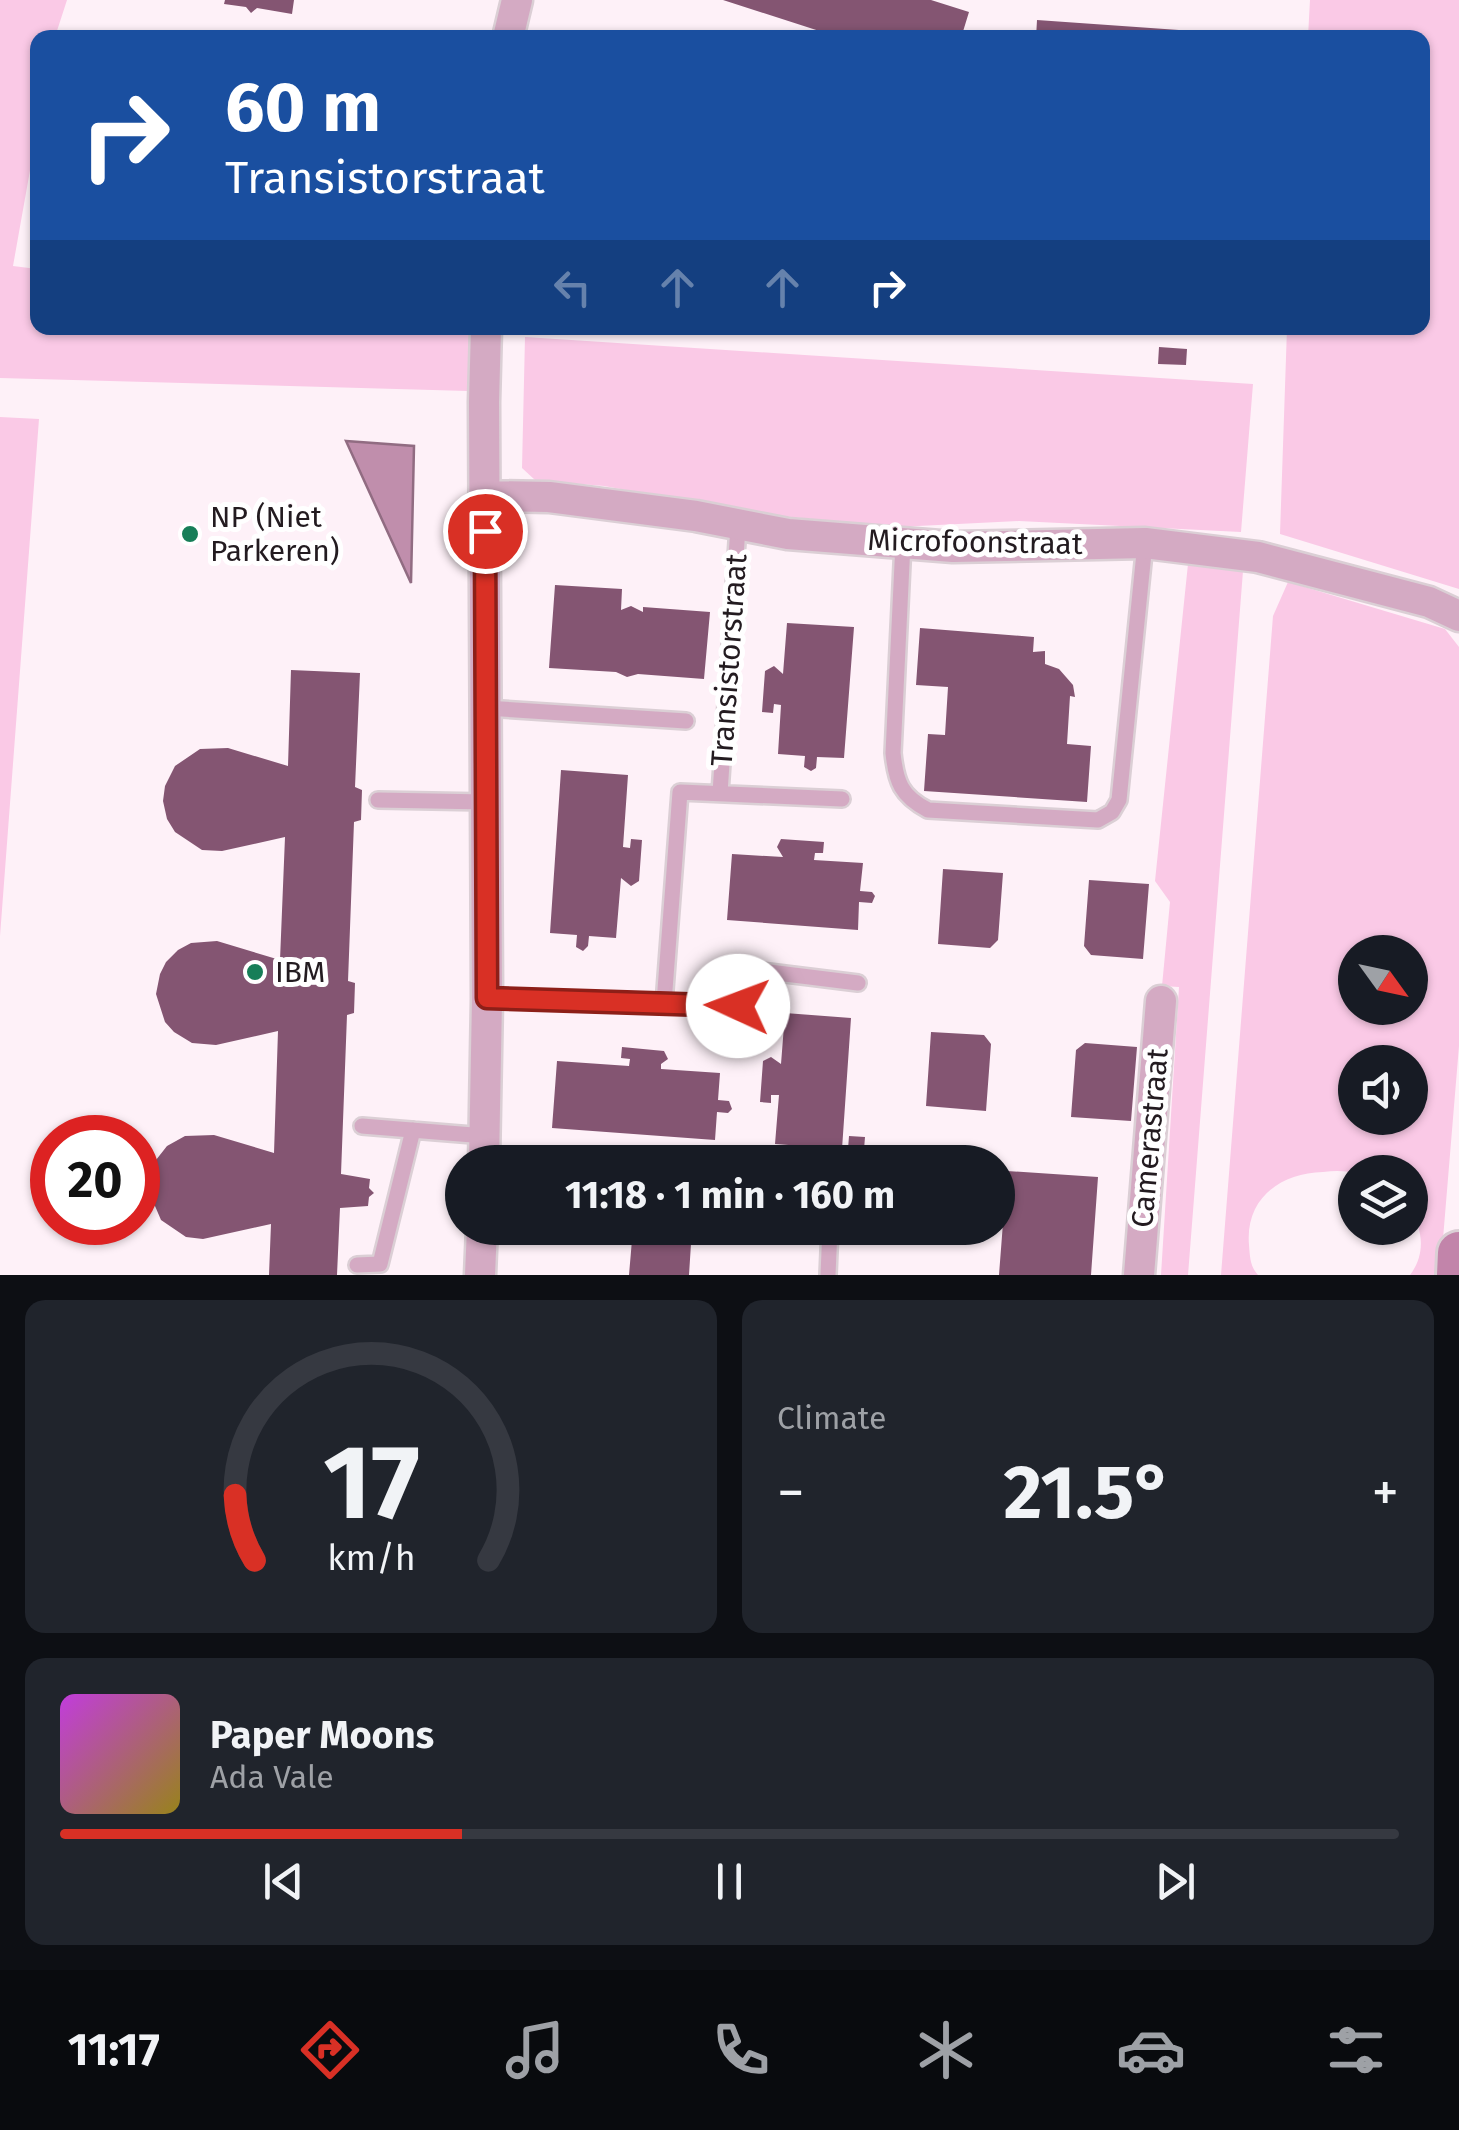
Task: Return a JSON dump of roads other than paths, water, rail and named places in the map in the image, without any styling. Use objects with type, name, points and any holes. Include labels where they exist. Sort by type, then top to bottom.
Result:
[{"type":"street","points":[[510,30],[517,0]]},
{"type":"street","points":[[485,1145],[486,335]]},
{"type":"street","name":"Microfoonstraat","points":[[484,496],[567,500],[696,516],[788,534],[952,547],[1145,544],[1258,557],[1428,602],[1459,616]]},
{"type":"street","name":"Camerastraat","points":[[1138,1275],[1161,1001]]},
{"type":"street","points":[[480,1275],[481,1245]]},
{"type":"street","points":[[1458,1275],[1459,1253]]},
{"type":"lane","name":"Transistorstraat","points":[[720,793],[738,527]]},
{"type":"lane","points":[[903,543],[893,753],[896,783],[910,800],[928,810],[1098,820],[1112,812],[1119,800],[1145,544]]},
{"type":"lane","name":"Transistorstraat","points":[[486,708],[686,721]]},
{"type":"lane","name":"Transistorstraat","points":[[664,1003],[680,792],[842,799]]},
{"type":"lane","points":[[378,800],[486,802]]},
{"type":"lane","points":[[487,998],[738,1006],[761,971],[858,983]]},
{"type":"lane","points":[[362,1126],[412,1130],[462,1145]]},
{"type":"lane","points":[[357,1265],[380,1264],[412,1130]]},
{"type":"lane","points":[[828,1275],[829,1245]]},
{"type":"place","name":"NP (Niet Parkeren)","points":[[190,534]]},
{"type":"place","name":"IBM","points":[[255,972]]}]
